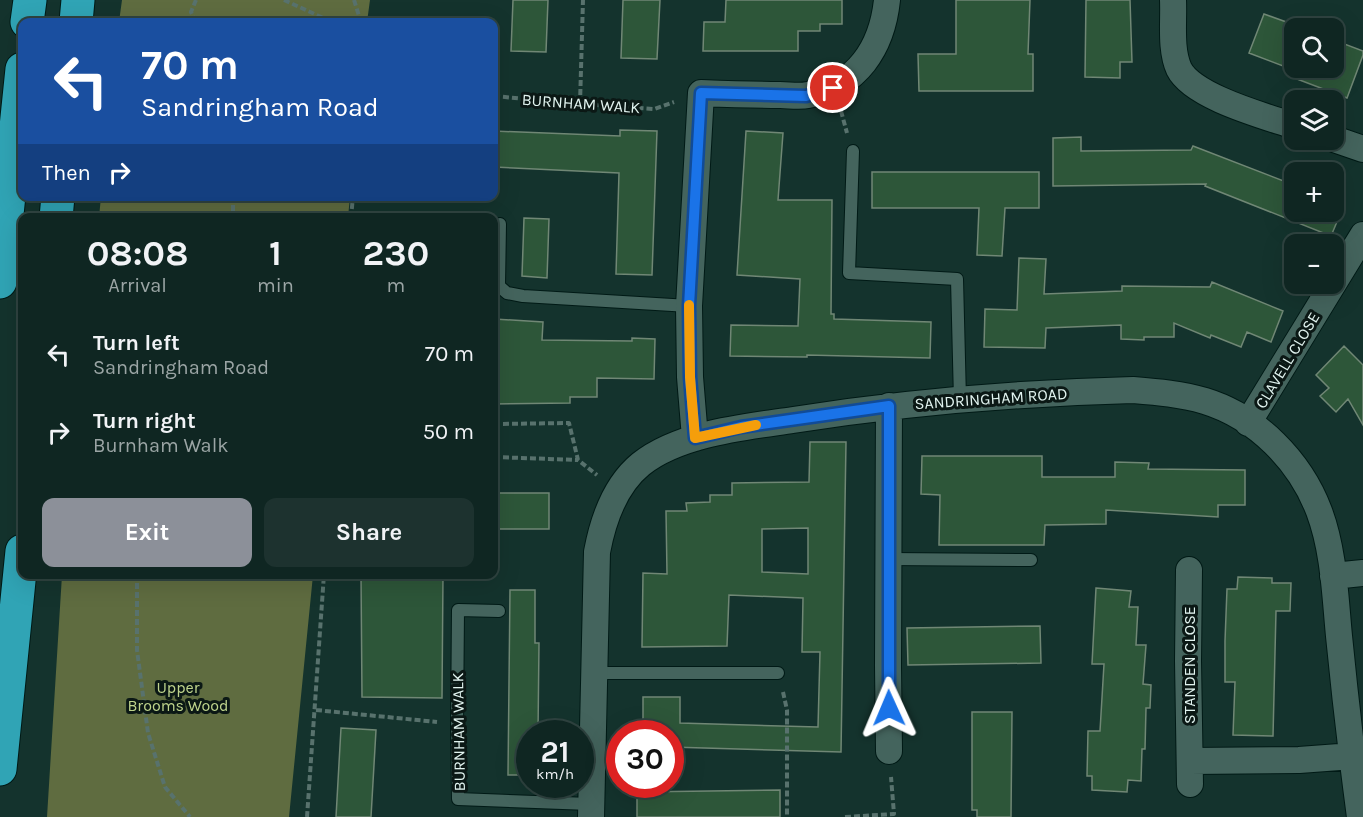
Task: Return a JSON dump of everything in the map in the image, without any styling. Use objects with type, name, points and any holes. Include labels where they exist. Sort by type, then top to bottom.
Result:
[{"type":"highway","points":[[28,18],[30,0]]},
{"type":"highway","points":[[76,18],[78,0]]},
{"type":"highway","points":[[0,282],[18,108]]},
{"type":"highway","points":[[0,769],[19,579]]},
{"type":"street","points":[[695,438],[690,377],[689,306],[701,93],[806,96],[833,88],[868,58],[878,41],[885,20],[887,0]]},
{"type":"street","points":[[1173,0],[1174,54],[1179,69],[1187,81],[1199,90],[1217,98],[1284,122]]},
{"type":"street","points":[[1344,142],[1363,149]]},
{"type":"street","name":"CLAVELL CLOSE","points":[[1248,423],[1363,235]]},
{"type":"street","name":"SANDRINGHAM ROAD","points":[[591,810],[597,552],[608,511],[619,491],[642,464],[666,450],[695,438],[741,427],[889,406],[1133,390],[1162,392],[1208,402],[1248,423],[1285,454],[1300,472],[1319,512],[1333,576],[1359,817]]},
{"type":"street","points":[[889,406],[890,751]]},
{"type":"street","name":"STANDEN CLOSE","points":[[1189,570],[1190,773],[1353,756]]},
{"type":"street","points":[[1333,576],[1363,573]]},
{"type":"lane","points":[[853,151],[849,273],[957,279],[960,400]]},
{"type":"lane","points":[[500,224],[499,286],[507,293],[523,297],[689,306]]},
{"type":"lane","points":[[888,559],[1031,560]]},
{"type":"lane","name":"BURNHAM WALK","points":[[499,610],[458,610],[458,799],[591,810]]},
{"type":"lane","points":[[594,673],[778,673]]},
{"type":"path","points":[[194,18],[191,12],[196,0]]},
{"type":"path","points":[[284,0],[323,18]]},
{"type":"path","points":[[354,0],[360,18]]},
{"type":"path","points":[[580,104],[583,0]]},
{"type":"path","points":[[833,88],[853,151]]},
{"type":"path","name":"BURNHAM WALK","points":[[498,96],[654,109],[701,93]]},
{"type":"path","points":[[498,424],[569,423],[578,460]]},
{"type":"path","points":[[498,458],[578,460],[619,491]]},
{"type":"path","points":[[137,579],[137,650],[148,733],[165,787],[190,817]]},
{"type":"path","points":[[307,817],[324,579]]},
{"type":"path","points":[[778,673],[787,710],[787,817]]},
{"type":"path","points":[[316,710],[457,724]]},
{"type":"path","points":[[845,817],[894,814],[890,751]]},
{"type":"green space","points":[[122,0],[370,0],[368,18],[120,18]]},
{"type":"green space","points":[[101,201],[350,201],[348,213],[99,213]]},
{"type":"green space","name":"Upper Brooms Wood","points":[[62,579],[313,579],[289,817],[47,817]]},
{"type":"building","points":[[513,0],[548,0],[546,52],[511,51]]},
{"type":"building","points":[[623,0],[660,0],[657,59],[621,58]]},
{"type":"building","points":[[726,0],[842,0],[842,24],[820,24],[820,31],[798,31],[798,51],[703,51],[704,22],[725,22]]},
{"type":"building","points":[[956,0],[1030,0],[1028,54],[1033,54],[1033,91],[919,91],[918,54],[956,54]]},
{"type":"building","points":[[1086,0],[1130,0],[1132,62],[1120,62],[1120,78],[1085,77]]},
{"type":"building","points":[[1264,14],[1284,21],[1284,66],[1249,53]]},
{"type":"building","points":[[1344,44],[1363,51],[1347,98],[1344,97],[1344,90],[1326,90],[1297,79],[1344,78]]},
{"type":"building","points":[[620,130],[657,131],[652,275],[616,274],[619,173],[498,167],[498,131],[620,136]]},
{"type":"building","points":[[746,131],[783,133],[778,200],[832,200],[831,314],[834,314],[834,319],[931,322],[930,358],[730,356],[731,325],[798,326],[800,279],[737,275]]},
{"type":"building","points":[[1081,137],[1081,151],[1191,150],[1193,146],[1284,181],[1284,217],[1205,186],[1206,184],[1053,186],[1053,138]]},
{"type":"building","points":[[872,172],[1039,172],[1039,208],[1005,208],[1002,256],[977,255],[979,208],[872,208]]},
{"type":"building","points":[[524,218],[549,219],[547,278],[522,276]]},
{"type":"building","points":[[1296,222],[1337,222],[1332,234],[1326,234]]},
{"type":"building","points":[[1019,258],[1046,259],[1044,294],[1122,291],[1122,286],[1210,287],[1212,282],[1283,311],[1271,342],[1247,332],[1241,347],[1211,335],[1210,338],[1174,323],[1174,337],[1144,337],[1144,340],[1121,339],[1121,325],[1046,328],[1045,348],[984,347],[985,309],[1017,310]]},
{"type":"building","points":[[498,319],[543,322],[542,340],[655,339],[654,379],[597,378],[597,397],[570,397],[570,403],[498,404]]},
{"type":"building","points":[[1344,346],[1363,365],[1363,425],[1348,399],[1336,412],[1320,396],[1329,388],[1316,375]]},
{"type":"building","points":[[810,442],[846,442],[841,752],[684,747],[684,723],[818,727],[820,652],[802,652],[803,598],[729,595],[727,646],[642,647],[643,573],[667,574],[666,511],[687,511],[686,503],[710,502],[710,495],[732,495],[732,483],[809,482]],"holes":[[[808,528],[808,574],[762,572],[762,529]]]},
{"type":"building","points":[[922,456],[1042,456],[1042,477],[1115,477],[1115,462],[1149,463],[1148,469],[1245,470],[1245,505],[1218,505],[1218,517],[1106,510],[1106,524],[1045,525],[1044,545],[939,545],[940,495],[921,494]]},
{"type":"building","points":[[498,493],[549,493],[549,529],[498,529]]},
{"type":"building","points":[[1238,577],[1272,578],[1272,583],[1291,583],[1290,611],[1276,611],[1273,736],[1233,735],[1235,682],[1225,682],[1225,641],[1227,589],[1237,589]]},
{"type":"building","points":[[361,579],[443,579],[442,698],[362,697]]},
{"type":"building","points":[[1096,588],[1131,591],[1129,607],[1138,607],[1136,645],[1146,645],[1143,684],[1151,685],[1150,708],[1146,708],[1145,749],[1142,749],[1141,781],[1128,780],[1127,792],[1092,790],[1092,776],[1087,776],[1088,731],[1100,731],[1104,664],[1092,664]]},
{"type":"building","points":[[510,590],[535,590],[535,643],[539,643],[538,720],[516,720],[516,775],[508,775]]},
{"type":"building","points":[[1040,626],[1041,663],[908,665],[907,628]]},
{"type":"building","points":[[643,697],[680,697],[680,720],[643,720]]},
{"type":"building","points":[[972,712],[1012,712],[1011,817],[977,817],[977,810],[972,810]]},
{"type":"building","points":[[341,728],[376,730],[371,817],[336,817]]},
{"type":"building","points":[[780,790],[780,817],[637,817],[637,798],[684,798],[684,791]]},
{"type":"slow traffic","points":[[689,305],[690,377],[695,438],[756,425]]},
{"type":"route","points":[[833,88],[806,96],[701,93],[689,306],[690,377],[695,438],[741,427],[889,406],[889,708]]}]
